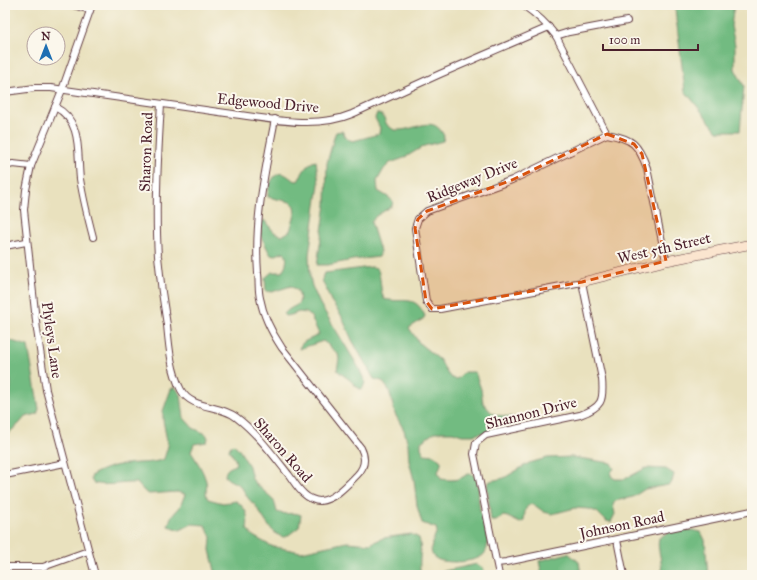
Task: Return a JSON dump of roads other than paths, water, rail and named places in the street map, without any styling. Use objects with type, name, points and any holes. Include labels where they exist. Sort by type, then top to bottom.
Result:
[{"type":"street","points":[[73,5],[91,8]]},
{"type":"street","points":[[523,5],[549,27],[556,36],[607,134],[621,137],[634,144],[642,154],[647,168],[666,261]]},
{"type":"street","name":"Plyleys Lane","points":[[91,8],[62,90],[31,166],[24,210],[26,242],[46,390],[95,575]]},
{"type":"street","points":[[556,36],[569,32],[627,21]]},
{"type":"street","name":"Edgewood Drive","points":[[5,92],[35,88],[62,90],[275,119],[316,122],[341,119],[549,27]]},
{"type":"street","name":"Sharon Road","points":[[161,104],[158,152],[158,255],[171,355],[174,372],[181,390],[188,399],[195,404],[217,408],[236,417],[264,445],[305,495],[321,501],[335,495],[358,475],[362,470],[364,457],[361,448],[282,348],[272,333],[260,298],[256,253],[257,230],[261,194],[275,119]]},
{"type":"street","points":[[55,107],[63,111],[68,117],[77,136],[80,180],[93,237]]},
{"type":"street","name":"Ridgeway Drive","points":[[582,282],[440,309],[432,309],[426,301],[415,228],[418,219],[427,211],[512,180],[607,134]]},
{"type":"street","points":[[5,166],[13,164],[31,166]]},
{"type":"street","points":[[5,246],[26,242]]},
{"type":"street","name":"West 5th Street","points":[[582,282],[666,261],[752,244]]},
{"type":"street","name":"Shannon Drive","points":[[499,575],[474,454],[476,443],[486,435],[580,415],[593,410],[601,401],[603,391],[602,379],[582,282]]},
{"type":"street","points":[[5,475],[65,463]]},
{"type":"street","name":"Johnson Road","points":[[497,563],[617,540],[752,511]]},
{"type":"street","points":[[617,540],[624,575]]},
{"type":"street","points":[[5,567],[43,567],[88,551]]}]
